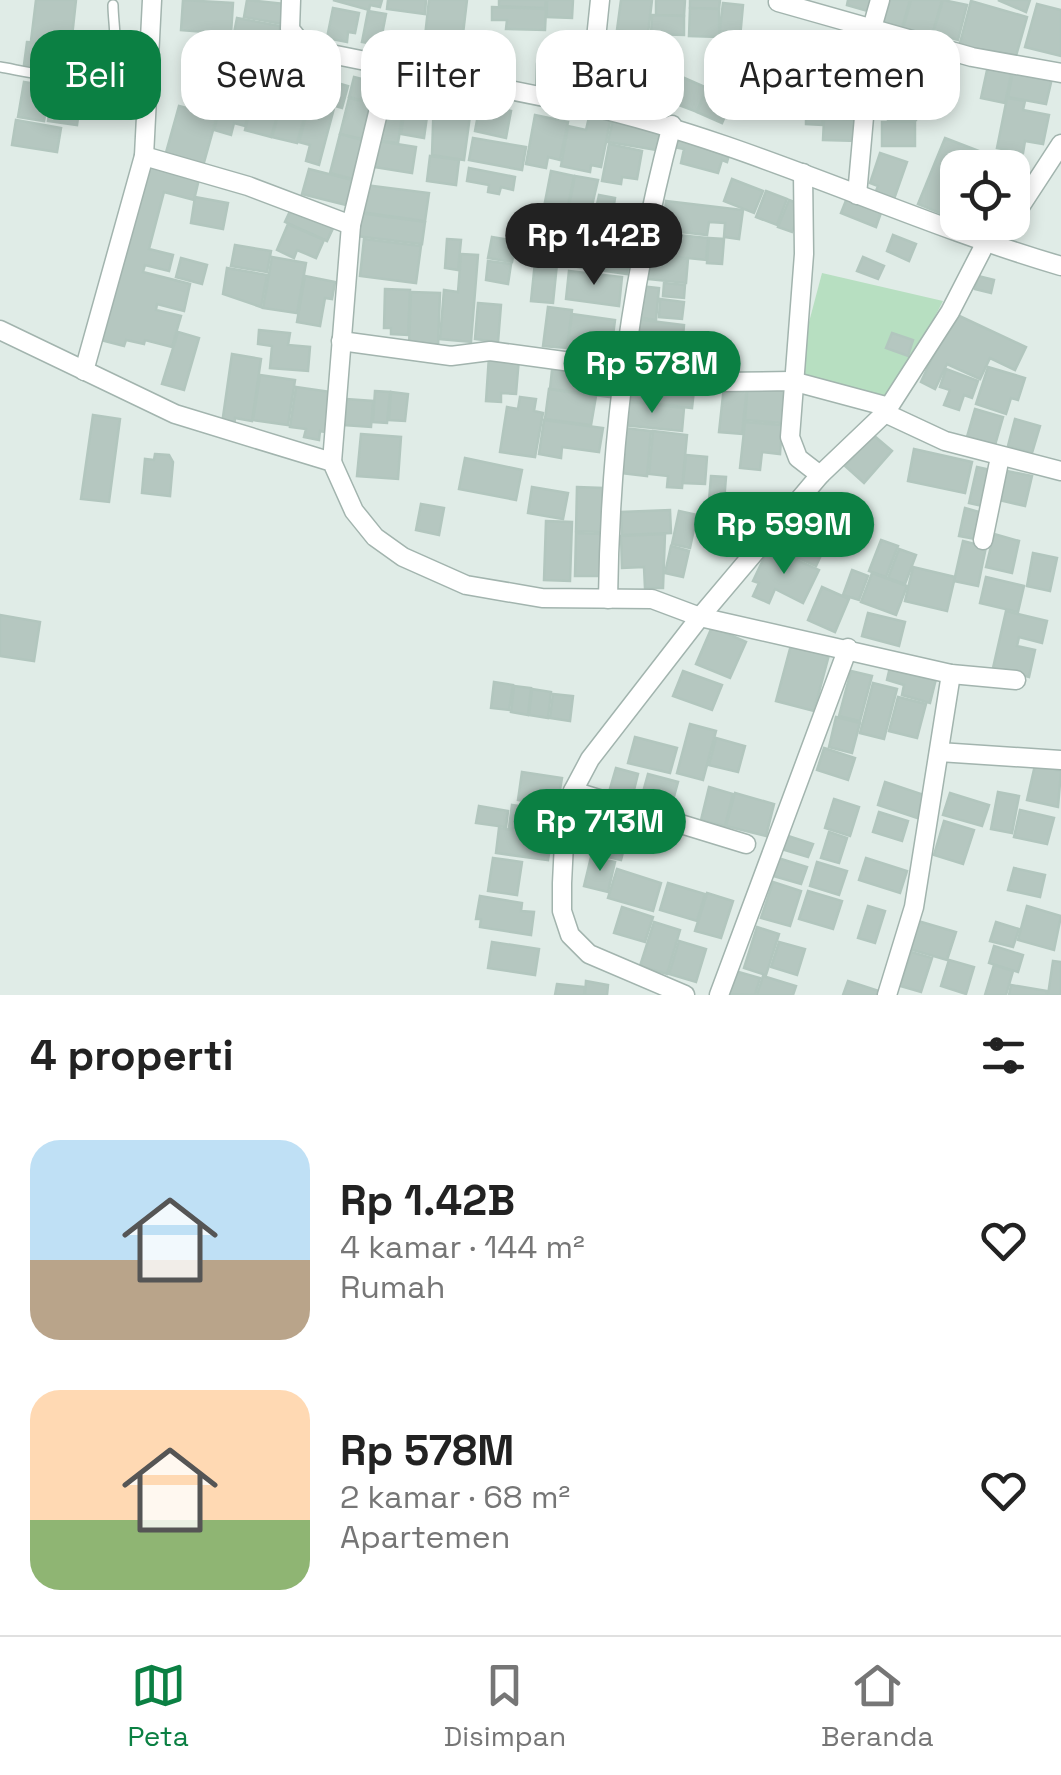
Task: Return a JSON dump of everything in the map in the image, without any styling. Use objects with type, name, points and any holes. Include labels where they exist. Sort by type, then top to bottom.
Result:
[{"type":"street","points":[[84,371],[144,156],[152,0]]},
{"type":"street","points":[[291,0],[290,29],[301,43],[321,52],[361,60]]},
{"type":"street","points":[[597,30],[600,0]]},
{"type":"street","points":[[856,194],[872,28],[880,0]]},
{"type":"street","points":[[778,2],[972,57],[1061,73]]},
{"type":"street","points":[[377,120],[351,225],[332,462],[354,511],[376,537],[432,572],[503,594],[652,599],[700,616],[951,674],[1016,680]]},
{"type":"street","points":[[650,120],[803,173],[984,244],[1061,266]]},
{"type":"street","points":[[608,599],[616,440],[624,370],[644,238],[672,125]]},
{"type":"street","points":[[1030,192],[1061,144]]},
{"type":"street","points":[[144,156],[248,186],[351,225]]},
{"type":"street","points":[[803,173],[804,254],[792,381],[793,451],[820,475]]},
{"type":"street","points":[[685,995],[589,954],[570,935],[562,911],[562,882],[565,824],[573,791],[590,759],[700,616],[820,475],[887,410],[950,312],[989,240]]},
{"type":"street","points":[[0,330],[175,414],[332,462]]},
{"type":"street","points":[[341,341],[451,356],[490,350],[718,382],[792,381],[887,410],[945,441],[1061,471]]},
{"type":"street","points":[[984,540],[1000,456]]},
{"type":"street","points":[[719,995],[848,648]]},
{"type":"street","points":[[888,995],[914,907],[951,674]]},
{"type":"street","points":[[939,752],[1061,760]]},
{"type":"street","points":[[573,791],[746,844]]},
{"type":"lane","points":[[0,67],[92,80],[106,73],[114,60],[113,4]]},
{"type":"green space","points":[[822,273],[943,301],[891,402],[795,375]]},
{"type":"building","points":[[36,0],[76,0],[73,30],[32,30]]},
{"type":"building","points":[[183,0],[233,3],[231,30],[181,30]]},
{"type":"building","points":[[247,0],[286,4],[282,24],[244,17]]},
{"type":"building","points":[[333,0],[382,0],[380,7],[370,5],[369,10]]},
{"type":"building","points":[[388,0],[426,0],[425,14],[387,9]]},
{"type":"building","points":[[429,0],[467,0],[463,30],[426,30]]},
{"type":"building","points":[[499,0],[546,0],[545,8],[499,6]]},
{"type":"building","points":[[547,0],[573,0],[572,18],[547,17]]},
{"type":"building","points":[[621,0],[652,0],[648,30],[617,30]]},
{"type":"building","points":[[656,0],[685,0],[684,16],[656,15]]},
{"type":"building","points":[[690,0],[720,0],[719,9],[690,8]]},
{"type":"building","points":[[848,0],[874,0],[871,12],[847,5]]},
{"type":"building","points":[[881,0],[910,0],[902,28],[875,20]]},
{"type":"building","points":[[911,0],[942,0],[934,30],[903,28]]},
{"type":"building","points":[[943,0],[967,5],[960,32],[934,30]]},
{"type":"building","points":[[998,0],[1030,0],[1026,12]]},
{"type":"building","points":[[971,1],[1027,17],[1014,63],[960,47]]},
{"type":"building","points":[[723,3],[743,5],[741,30],[720,30]]},
{"type":"building","points":[[1037,4],[1061,10],[1061,56],[1025,47]]},
{"type":"building","points":[[492,7],[546,9],[545,30],[506,29],[507,20],[492,20]]},
{"type":"building","points":[[333,8],[359,13],[355,33],[348,32],[347,42],[341,41],[341,30],[329,30]]},
{"type":"building","points":[[690,8],[719,9],[719,30],[704,30],[704,36],[689,36]]},
{"type":"building","points":[[368,11],[386,14],[383,30],[364,30]]},
{"type":"building","points":[[652,15],[684,16],[684,30],[651,30]]},
{"type":"building","points":[[237,18],[280,26],[279,30],[235,30]]},
{"type":"building","points":[[27,42],[30,42],[30,66],[24,65]]},
{"type":"building","points":[[989,61],[1013,66],[1005,103],[981,98]]},
{"type":"building","points":[[1014,66],[1053,74],[1046,104],[1008,97]]},
{"type":"building","points":[[354,77],[361,79],[361,100],[349,97]]},
{"type":"building","points":[[684,78],[704,87],[697,112],[684,107]]},
{"type":"building","points":[[24,82],[30,83],[30,119],[18,117]]},
{"type":"building","points":[[341,84],[348,86],[341,108]]},
{"type":"building","points":[[704,95],[704,115],[697,112]]},
{"type":"building","points":[[349,98],[361,101],[361,120],[372,120],[367,140],[340,134]]},
{"type":"building","points":[[1007,98],[1025,101],[1023,110],[1049,115],[1043,144],[1025,141],[1024,150],[997,148]]},
{"type":"building","points":[[179,106],[181,120],[216,120],[203,166],[165,156]]},
{"type":"building","points":[[535,115],[536,120],[568,122],[560,160],[548,157],[546,168],[526,164]]},
{"type":"building","points":[[16,120],[61,128],[57,152],[12,145]]},
{"type":"building","points":[[48,120],[78,120],[77,125]]},
{"type":"building","points":[[217,120],[247,120],[245,126],[234,123],[231,135],[214,130]]},
{"type":"building","points":[[248,120],[276,120],[271,137],[245,130]]},
{"type":"building","points":[[277,120],[304,120],[297,143],[272,137]]},
{"type":"building","points":[[305,120],[331,120],[319,165],[306,161],[310,145],[299,142]]},
{"type":"building","points":[[384,120],[402,120],[398,143],[381,141]]},
{"type":"building","points":[[403,120],[426,120],[424,138],[401,134]]},
{"type":"building","points":[[433,120],[469,120],[464,160],[432,155]]},
{"type":"building","points":[[477,120],[509,120],[506,138],[475,131]]},
{"type":"building","points":[[588,120],[610,120],[601,167],[591,165],[590,172],[561,166],[568,126],[586,130]]},
{"type":"building","points":[[613,120],[661,127],[657,150],[608,142]]},
{"type":"building","points":[[806,120],[822,120],[822,125],[806,124]]},
{"type":"building","points":[[824,120],[859,120],[858,141],[823,140]]},
{"type":"building","points":[[882,122],[915,122],[915,146],[882,146]]},
{"type":"building","points":[[678,133],[731,148],[727,162],[722,160],[718,173],[681,163],[684,149],[674,147]]},
{"type":"building","points":[[340,134],[366,141],[357,180],[330,173]]},
{"type":"building","points":[[473,138],[526,147],[522,170],[469,160]]},
{"type":"building","points":[[945,138],[976,150],[940,150]]},
{"type":"building","points":[[378,141],[416,147],[412,173],[374,167]]},
{"type":"building","points":[[609,144],[642,151],[637,179],[622,177],[621,184],[602,181]]},
{"type":"building","points":[[940,150],[940,213],[918,204]]},
{"type":"building","points":[[880,153],[907,162],[893,202],[874,196],[878,186],[870,183]]},
{"type":"building","points":[[430,156],[459,160],[456,185],[427,181]]},
{"type":"building","points":[[148,161],[200,175],[194,200],[164,192],[149,249],[173,255],[169,271],[145,265],[143,272],[190,284],[184,311],[157,304],[156,310],[181,316],[172,347],[145,340],[144,344],[126,340],[124,346],[101,340]]},
{"type":"building","points":[[469,168],[515,177],[513,190],[501,187],[499,194],[488,192],[489,185],[467,181]]},
{"type":"building","points":[[309,169],[356,181],[350,206],[302,194]]},
{"type":"building","points":[[551,171],[574,176],[568,206],[545,202]]},
{"type":"building","points":[[575,176],[598,180],[591,210],[569,205]]},
{"type":"building","points":[[732,179],[763,191],[754,213],[724,201]]},
{"type":"building","points":[[365,185],[429,193],[425,221],[361,212]]},
{"type":"building","points":[[766,191],[787,199],[777,225],[756,217]]},
{"type":"building","points":[[849,193],[883,207],[876,227],[841,213]]},
{"type":"building","points":[[599,195],[615,198],[612,217],[595,214]]},
{"type":"building","points":[[195,197],[228,203],[223,229],[191,223]]},
{"type":"building","points":[[789,200],[802,205],[792,232],[778,227]]},
{"type":"building","points":[[666,201],[743,210],[739,239],[724,237],[725,223],[709,222],[707,235],[663,230]]},
{"type":"building","points":[[292,207],[334,226],[327,241],[285,222]]},
{"type":"building","points":[[359,213],[425,222],[422,244],[356,236]]},
{"type":"building","points":[[553,213],[572,215],[568,253],[549,251]]},
{"type":"building","points":[[578,221],[633,230],[630,250],[575,242]]},
{"type":"building","points":[[288,224],[324,240],[316,258],[297,250],[294,258],[277,250]]},
{"type":"building","points":[[659,233],[708,238],[706,260],[657,255]]},
{"type":"building","points":[[893,235],[916,244],[909,261],[887,251]]},
{"type":"building","points":[[492,237],[516,241],[512,262],[488,258]]},
{"type":"building","points":[[709,238],[724,239],[722,264],[707,263]]},
{"type":"building","points":[[364,239],[421,246],[416,283],[360,276]]},
{"type":"building","points":[[447,239],[461,240],[458,270],[445,268]]},
{"type":"building","points":[[575,244],[630,253],[627,274],[571,266]]},
{"type":"building","points":[[235,245],[271,251],[267,272],[231,266]]},
{"type":"building","points":[[536,252],[558,254],[553,303],[531,301]]},
{"type":"building","points":[[461,254],[478,255],[471,342],[440,339],[444,290],[458,292]]},
{"type":"building","points":[[649,256],[688,259],[686,283],[647,279]]},
{"type":"building","points":[[272,257],[306,263],[297,313],[263,308]]},
{"type":"building","points":[[863,257],[884,266],[878,279],[857,271]]},
{"type":"building","points":[[181,258],[207,265],[202,284],[176,277]]},
{"type":"building","points":[[488,261],[511,264],[508,284],[486,280]]},
{"type":"building","points":[[227,268],[267,275],[261,307],[223,294]]},
{"type":"building","points":[[569,271],[622,277],[619,306],[566,299]]},
{"type":"building","points":[[305,276],[335,282],[332,299],[325,298],[320,326],[297,322]]},
{"type":"building","points":[[978,276],[994,280],[991,293],[975,289]]},
{"type":"building","points":[[664,283],[685,285],[684,298],[663,296]]},
{"type":"building","points":[[640,286],[659,288],[656,320],[636,317]]},
{"type":"building","points":[[385,289],[410,290],[408,335],[391,334],[391,328],[384,328]]},
{"type":"building","points":[[411,292],[440,293],[438,347],[409,346]]},
{"type":"building","points":[[660,299],[684,302],[682,319],[659,317]]},
{"type":"building","points":[[478,303],[501,305],[498,342],[475,339]]},
{"type":"building","points":[[548,307],[572,310],[567,348],[543,346]]},
{"type":"building","points":[[953,313],[1026,347],[1015,370],[990,358],[980,379],[947,364],[935,389],[921,382]]},
{"type":"building","points":[[572,314],[615,320],[612,343],[569,337]]},
{"type":"building","points":[[635,319],[684,325],[682,348],[633,342]]},
{"type":"building","points":[[259,330],[290,333],[288,345],[310,347],[308,371],[270,368],[272,346],[258,344]]},
{"type":"building","points":[[178,332],[199,338],[184,390],[162,384]]},
{"type":"building","points":[[892,333],[913,340],[908,356],[886,348]]},
{"type":"building","points":[[569,338],[612,344],[610,364],[567,358]]},
{"type":"building","points":[[632,344],[672,348],[670,371],[630,367]]},
{"type":"building","points":[[232,354],[261,359],[252,421],[235,418],[234,426],[222,424]]},
{"type":"building","points":[[489,356],[519,358],[516,394],[501,393],[501,402],[486,401]]},
{"type":"building","points":[[553,361],[613,369],[610,397],[550,389]]},
{"type":"building","points":[[988,367],[1025,378],[1018,400],[1011,398],[1006,414],[976,404]]},
{"type":"building","points":[[946,369],[978,381],[972,398],[964,395],[959,410],[944,405],[950,390],[940,387]]},
{"type":"building","points":[[626,373],[695,381],[692,408],[623,400]]},
{"type":"building","points":[[260,375],[295,380],[288,425],[253,420]]},
{"type":"building","points":[[748,381],[785,384],[782,423],[745,420]]},
{"type":"building","points":[[724,386],[747,388],[742,434],[719,432]]},
{"type":"building","points":[[296,387],[331,392],[325,432],[320,431],[319,440],[304,437],[306,429],[290,427]]},
{"type":"building","points":[[549,389],[596,396],[591,425],[545,419]]},
{"type":"building","points":[[375,391],[390,392],[387,423],[373,422]]},
{"type":"building","points":[[391,392],[408,394],[405,421],[389,420]]},
{"type":"building","points":[[520,397],[536,399],[534,411],[543,413],[535,457],[500,452],[507,407],[518,409]]},
{"type":"building","points":[[346,399],[373,401],[371,427],[344,425]]},
{"type":"building","points":[[623,401],[684,408],[682,431],[621,425]]},
{"type":"building","points":[[975,409],[1003,417],[995,445],[967,437]]},
{"type":"building","points":[[93,415],[120,419],[109,502],[81,499]]},
{"type":"building","points":[[1015,419],[1040,426],[1032,453],[1008,446]]},
{"type":"building","points":[[544,420],[603,428],[599,452],[562,447],[561,458],[539,454]]},
{"type":"building","points":[[745,422],[782,425],[780,454],[762,452],[760,470],[740,468]]},
{"type":"building","points":[[624,428],[651,431],[647,476],[620,473]]},
{"type":"building","points":[[653,431],[687,435],[682,488],[667,487],[668,476],[649,474]]},
{"type":"building","points":[[361,434],[401,437],[398,479],[357,476]]},
{"type":"building","points":[[872,434],[892,451],[864,483],[845,466]]},
{"type":"building","points":[[914,449],[972,462],[965,493],[908,481]]},
{"type":"building","points":[[155,454],[169,455],[173,462],[170,496],[142,493],[145,459],[154,460]]},
{"type":"building","points":[[686,455],[707,457],[705,484],[683,483]]},
{"type":"building","points":[[465,458],[522,470],[516,500],[459,489]]},
{"type":"building","points":[[977,467],[995,471],[987,507],[969,503]]},
{"type":"building","points":[[1002,470],[1032,476],[1025,506],[995,499]]},
{"type":"building","points":[[711,476],[726,477],[724,502],[709,501]]},
{"type":"building","points":[[532,487],[568,493],[563,519],[528,513]]},
{"type":"building","points":[[577,487],[603,488],[602,532],[576,531]]},
{"type":"building","points":[[421,504],[444,508],[439,535],[416,530]]},
{"type":"building","points":[[706,506],[723,507],[720,531],[703,529]]},
{"type":"building","points":[[965,508],[986,514],[981,540],[959,536]]},
{"type":"building","points":[[670,510],[671,533],[622,535],[621,512]]},
{"type":"building","points":[[679,511],[697,515],[690,548],[672,544]]},
{"type":"building","points":[[546,521],[572,522],[570,581],[544,580]]},
{"type":"building","points":[[786,523],[827,542],[816,566],[774,547]]},
{"type":"building","points":[[576,533],[602,534],[601,576],[575,576]]},
{"type":"building","points":[[665,534],[663,588],[645,588],[644,567],[622,568],[621,536]]},
{"type":"building","points":[[994,534],[1019,541],[1012,573],[986,567]]},
{"type":"building","points":[[881,540],[898,546],[886,577],[869,571]]},
{"type":"building","points":[[963,541],[986,547],[978,586],[954,581]]},
{"type":"building","points":[[671,546],[689,551],[683,577],[665,573]]},
{"type":"building","points":[[769,547],[819,570],[803,603],[775,589],[769,603],[753,596],[759,583],[753,581]]},
{"type":"building","points":[[899,549],[916,555],[905,584],[888,578]]},
{"type":"building","points":[[1033,553],[1057,558],[1050,591],[1027,586]]},
{"type":"building","points":[[913,567],[955,577],[947,611],[905,601]]},
{"type":"building","points":[[852,570],[868,576],[859,600],[843,595]]},
{"type":"building","points":[[872,573],[907,586],[896,615],[861,602]]},
{"type":"building","points":[[986,577],[1024,586],[1018,612],[980,603]]},
{"type":"building","points":[[822,587],[849,599],[835,632],[808,620]]},
{"type":"building","points":[[1006,611],[1047,621],[1042,643],[1019,637],[1017,646],[1035,650],[1029,677],[993,668]]},
{"type":"building","points":[[868,613],[905,622],[899,646],[862,636]]},
{"type":"building","points":[[0,615],[40,622],[34,661],[0,656]]},
{"type":"building","points":[[712,627],[746,642],[730,678],[696,664]]},
{"type":"building","points":[[791,645],[829,655],[814,711],[776,701]]},
{"type":"building","points":[[891,663],[937,675],[930,703],[902,695],[904,685],[887,680]]},
{"type":"building","points":[[683,671],[722,685],[712,710],[673,696]]},
{"type":"building","points":[[851,671],[872,676],[860,721],[839,716]]},
{"type":"building","points":[[494,682],[513,685],[509,710],[491,708]]},
{"type":"building","points":[[873,683],[897,689],[884,739],[860,733]]},
{"type":"building","points":[[514,686],[531,688],[528,715],[511,712]]},
{"type":"building","points":[[532,689],[551,692],[548,718],[529,715]]},
{"type":"building","points":[[553,694],[573,696],[570,721],[550,718]]},
{"type":"building","points":[[898,697],[926,704],[917,738],[889,731]]},
{"type":"building","points":[[836,717],[860,723],[852,753],[829,747]]},
{"type":"building","points":[[690,724],[716,731],[703,780],[677,773]]},
{"type":"building","points":[[635,737],[677,748],[670,773],[628,763]]},
{"type":"building","points":[[716,738],[745,746],[738,772],[709,765]]},
{"type":"building","points":[[824,748],[855,758],[848,780],[817,770]]},
{"type":"building","points":[[1035,765],[1061,771],[1058,807],[1027,800]]},
{"type":"building","points":[[616,768],[638,774],[632,798],[609,792]]},
{"type":"building","points":[[522,772],[562,778],[557,807],[518,800]]},
{"type":"building","points":[[648,774],[678,782],[670,811],[640,803]]},
{"type":"building","points":[[885,782],[924,795],[917,818],[878,805]]},
{"type":"building","points":[[709,787],[733,794],[725,826],[701,820]]},
{"type":"building","points":[[998,792],[1019,796],[1012,833],[991,829]]},
{"type":"building","points":[[735,793],[774,804],[766,836],[726,826]]},
{"type":"building","points":[[950,793],[989,805],[982,826],[943,815]]},
{"type":"building","points":[[834,799],[859,807],[850,836],[825,828]]},
{"type":"building","points":[[512,805],[550,810],[547,833],[509,828]]},
{"type":"building","points":[[479,806],[508,811],[506,827],[476,823]]},
{"type":"building","points":[[594,808],[631,817],[625,842],[588,834]]},
{"type":"building","points":[[1020,810],[1054,818],[1047,844],[1014,837]]},
{"type":"building","points":[[879,812],[908,821],[902,841],[873,832]]},
{"type":"building","points":[[944,821],[974,830],[963,864],[934,855]]},
{"type":"building","points":[[499,828],[552,836],[548,860],[496,853]]},
{"type":"building","points":[[829,832],[847,838],[839,863],[821,858]]},
{"type":"building","points":[[585,835],[625,844],[621,860],[582,851]]},
{"type":"building","points":[[785,835],[813,844],[808,857],[781,849]]},
{"type":"building","points":[[591,857],[615,862],[608,892],[584,886]]},
{"type":"building","points":[[493,858],[522,862],[517,895],[488,891]]},
{"type":"building","points":[[778,858],[807,867],[801,884],[773,876]]},
{"type":"building","points":[[866,858],[907,871],[900,893],[859,880]]},
{"type":"building","points":[[817,862],[847,871],[839,895],[810,886]]},
{"type":"building","points":[[1014,868],[1045,875],[1040,897],[1008,890]]},
{"type":"building","points":[[617,869],[661,883],[653,911],[608,898]]},
{"type":"building","points":[[773,882],[801,891],[790,926],[761,918]]},
{"type":"building","points":[[668,883],[705,894],[697,921],[660,910]]},
{"type":"building","points":[[808,891],[842,901],[833,929],[799,919]]},
{"type":"building","points":[[707,893],[733,901],[721,938],[695,931]]},
{"type":"building","points":[[480,896],[522,903],[521,911],[534,912],[531,935],[480,927],[481,919],[476,919]]},
{"type":"building","points":[[868,906],[885,911],[875,943],[858,938]]},
{"type":"building","points":[[1027,906],[1061,916],[1054,950],[1018,940]]},
{"type":"building","points":[[622,907],[653,917],[645,942],[614,933]]},
{"type":"building","points":[[918,921],[956,932],[947,960],[909,949]]},
{"type":"building","points":[[654,922],[680,930],[667,974],[640,966]]},
{"type":"building","points":[[996,922],[1019,929],[1013,947],[990,941]]},
{"type":"building","points":[[757,927],[779,934],[766,975],[744,968]]},
{"type":"building","points":[[679,941],[706,949],[696,982],[669,974]]},
{"type":"building","points":[[492,942],[539,949],[535,975],[488,968]]},
{"type":"building","points":[[779,942],[805,949],[797,975],[771,967]]},
{"type":"building","points":[[994,946],[1023,955],[1018,972],[989,963]]},
{"type":"building","points":[[911,952],[932,958],[921,992],[900,986]]},
{"type":"building","points":[[949,960],[974,967],[966,994],[941,986]]},
{"type":"building","points":[[1053,961],[1061,962],[1061,995],[1048,995]]},
{"type":"building","points":[[994,965],[1013,971],[1006,995],[985,995]]},
{"type":"building","points":[[735,971],[760,978],[755,995],[728,994]]},
{"type":"building","points":[[763,976],[796,986],[793,995],[757,995]]},
{"type":"building","points":[[586,981],[608,985],[607,995],[585,995]]},
{"type":"building","points":[[848,981],[879,991],[878,995],[843,995]]},
{"type":"building","points":[[557,984],[585,987],[584,995],[555,995]]},
{"type":"building","points":[[1011,985],[1047,991],[1046,995],[1009,995]]}]
